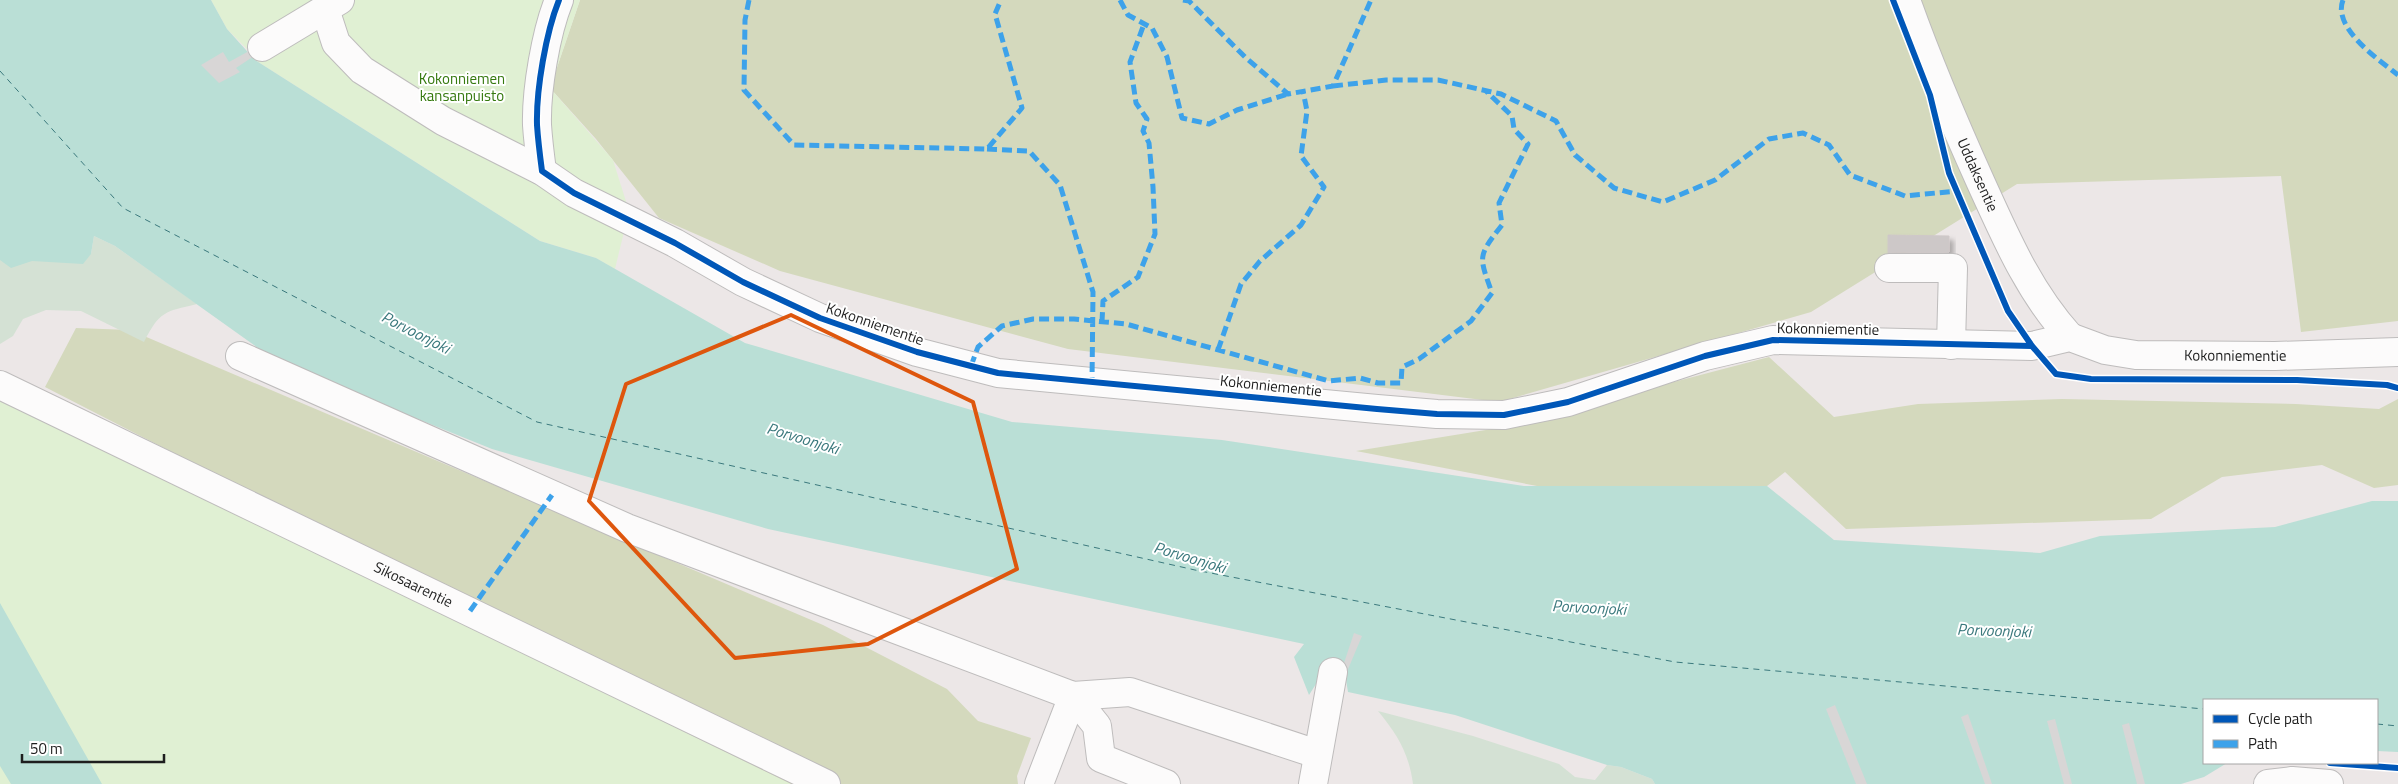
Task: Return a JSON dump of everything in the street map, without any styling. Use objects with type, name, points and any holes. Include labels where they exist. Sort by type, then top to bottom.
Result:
[{"type":"street","points":[[542,171],[537,124],[540,93],[545,56],[559,0]]},
{"type":"street","name":"Uddaksentie","points":[[1906,0],[1952,118],[2015,259],[2050,315],[2070,337]]},
{"type":"street","points":[[262,47],[333,5]]},
{"type":"street","name":"Kokonniementie","points":[[333,5],[336,43],[362,70],[443,121],[542,171],[574,193],[675,243],[743,282],[820,318],[917,352],[998,373],[1385,410],[1437,414],[1504,415],[1568,402],[1705,356],[1773,340],[2032,346],[2070,337],[2105,350],[2136,355],[2275,356],[2398,352]]},
{"type":"street","points":[[1889,268],[1953,268],[1952,345]]},
{"type":"street","points":[[240,356],[627,528],[1073,696],[1130,692],[1317,754]]},
{"type":"street","name":"Sikosaarentie","points":[[0,385],[826,784]]},
{"type":"street","points":[[1314,784],[1317,754],[1333,672]]},
{"type":"street","points":[[1039,784],[1073,696]]},
{"type":"street","points":[[1073,696],[1097,726],[1101,758],[1166,784]]},
{"type":"street","points":[[2268,784],[2292,781],[2328,784]]},
{"type":"highlighted area","points":[[791,315],[973,402],[1017,569],[868,644],[735,658],[589,501],[626,384]]},
{"type":"shaded area","points":[[580,0],[2398,0],[2398,321],[2301,332],[2281,176],[2017,184],[1811,312],[1499,402],[1068,349],[780,271],[659,218],[596,139],[550,88]]},
{"type":"shaded area","points":[[0,229],[91,254],[94,236],[115,246],[197,304],[164,314],[154,324],[144,342],[81,311],[46,310],[23,319],[13,336],[0,344]]},
{"type":"shaded area","points":[[76,328],[130,330],[823,625],[947,689],[978,721],[1031,738],[1017,776],[1018,784],[707,784],[678,768],[448,588],[269,502],[45,387]]},
{"type":"shaded area","points":[[1769,357],[1834,417],[1918,404],[2062,399],[2296,404],[2379,409],[2398,399],[2398,485],[2374,488],[2322,465],[2222,477],[2151,519],[1846,529],[1785,472],[1767,486],[1537,486],[1356,451],[1498,428]]},
{"type":"shaded area","points":[[1378,711],[1473,736],[1559,764],[1575,777],[1595,780],[1607,765],[1621,767],[1652,779],[1655,784],[1413,784],[1409,763],[1401,744]]},
{"type":"green space","name":"Kokonniemen kansanpuisto","points":[[211,0],[580,0],[550,88],[613,160],[629,211],[615,269],[596,258],[540,241],[255,60],[249,51],[227,29]]},
{"type":"green space","points":[[0,397],[791,784],[0,784]]},
{"type":"water","name":"Porvoonjoki","points":[[0,0],[211,0],[227,29],[255,60],[540,241],[596,258],[745,343],[1012,422],[1222,440],[1524,486],[1767,486],[1834,540],[2040,553],[2100,536],[2275,527],[2372,501],[2398,501],[2398,752],[2378,751],[2378,699],[2203,699],[2203,764],[2225,764],[2204,777],[2181,784],[1655,784],[1652,779],[1621,767],[1607,765],[1455,715],[1348,692],[1345,674],[1325,670],[1309,695],[1294,657],[1304,644],[768,529],[492,449],[279,363],[115,246],[94,236],[91,254],[83,264],[32,261],[11,268],[0,260]]},
{"type":"water","points":[[0,603],[102,784],[11,784],[0,766]]},
{"type":"pier","points":[[249,51],[254,56],[236,68],[240,72],[219,83],[201,65],[223,52],[229,62]]},
{"type":"pier","points":[[1354,633],[1362,636],[1346,674],[1341,672]]},
{"type":"pier","points":[[1835,705],[1867,784],[1856,784],[1826,709]]},
{"type":"pier","points":[[1968,714],[1992,784],[1985,784],[1961,717]]},
{"type":"pier","points":[[2055,719],[2072,784],[2064,784],[2047,721]]},
{"type":"pier","points":[[2129,723],[2145,784],[2137,784],[2122,725]]},
{"type":"building","points":[[1888,235],[1949,236],[1949,252],[1888,253]]},
{"type":"ferry route","points":[[0,71],[123,208],[537,422],[1195,570],[1675,662],[2203,709]]},
{"type":"ferry route","points":[[2378,724],[2398,726]]},
{"type":"marked path","points":[[749,0],[745,20],[744,90],[794,145],[987,149],[1022,108],[995,14],[1001,0]]},
{"type":"marked path","points":[[1120,0],[1128,15],[1152,28],[1167,57],[1182,118],[1209,124],[1237,110],[1288,94]]},
{"type":"marked path","points":[[1183,0],[1189,1],[1245,57],[1288,94],[1333,86],[1371,0]]},
{"type":"marked path","points":[[2343,0],[2341,11],[2344,21],[2351,32],[2369,52],[2398,75]]},
{"type":"marked path","points":[[1102,322],[1103,301],[1138,277],[1155,234],[1149,143],[1143,131],[1147,119],[1136,103],[1130,62],[1144,24]]},
{"type":"marked path","points":[[1333,86],[1386,80],[1438,80],[1501,94],[1556,121],[1575,155],[1614,188],[1663,202],[1715,180],[1769,139],[1803,133],[1829,145],[1850,175],[1905,196],[1957,191]]},
{"type":"marked path","points":[[1218,350],[1241,284],[1260,261],[1301,225],[1324,187],[1301,156],[1307,111],[1303,91]]},
{"type":"marked path","points":[[971,366],[978,347],[1002,326],[1033,319],[1074,319],[1126,324],[1329,381],[1360,378],[1378,383],[1401,383],[1402,367],[1419,359],[1471,321],[1492,293],[1483,264],[1484,251],[1502,225],[1499,203],[1528,144],[1514,129],[1512,116],[1486,91]]},
{"type":"marked path","points":[[987,149],[1029,151],[1060,185],[1093,292],[1092,382]]},
{"type":"marked path","points":[[470,611],[552,495]]},
{"type":"cycle path","points":[[559,0],[546,44],[538,95],[537,125],[542,171],[574,193],[675,243],[743,282],[820,318],[917,352],[998,373],[1437,414],[1504,415],[1568,402],[1705,356],[1773,340],[2032,346]]},
{"type":"cycle path","points":[[1893,0],[1930,95],[1949,173],[2008,311],[2032,346],[2056,374],[2091,379],[2297,380],[2387,385],[2398,388]]},
{"type":"cycle path","points":[[2344,764],[2398,768]]}]
